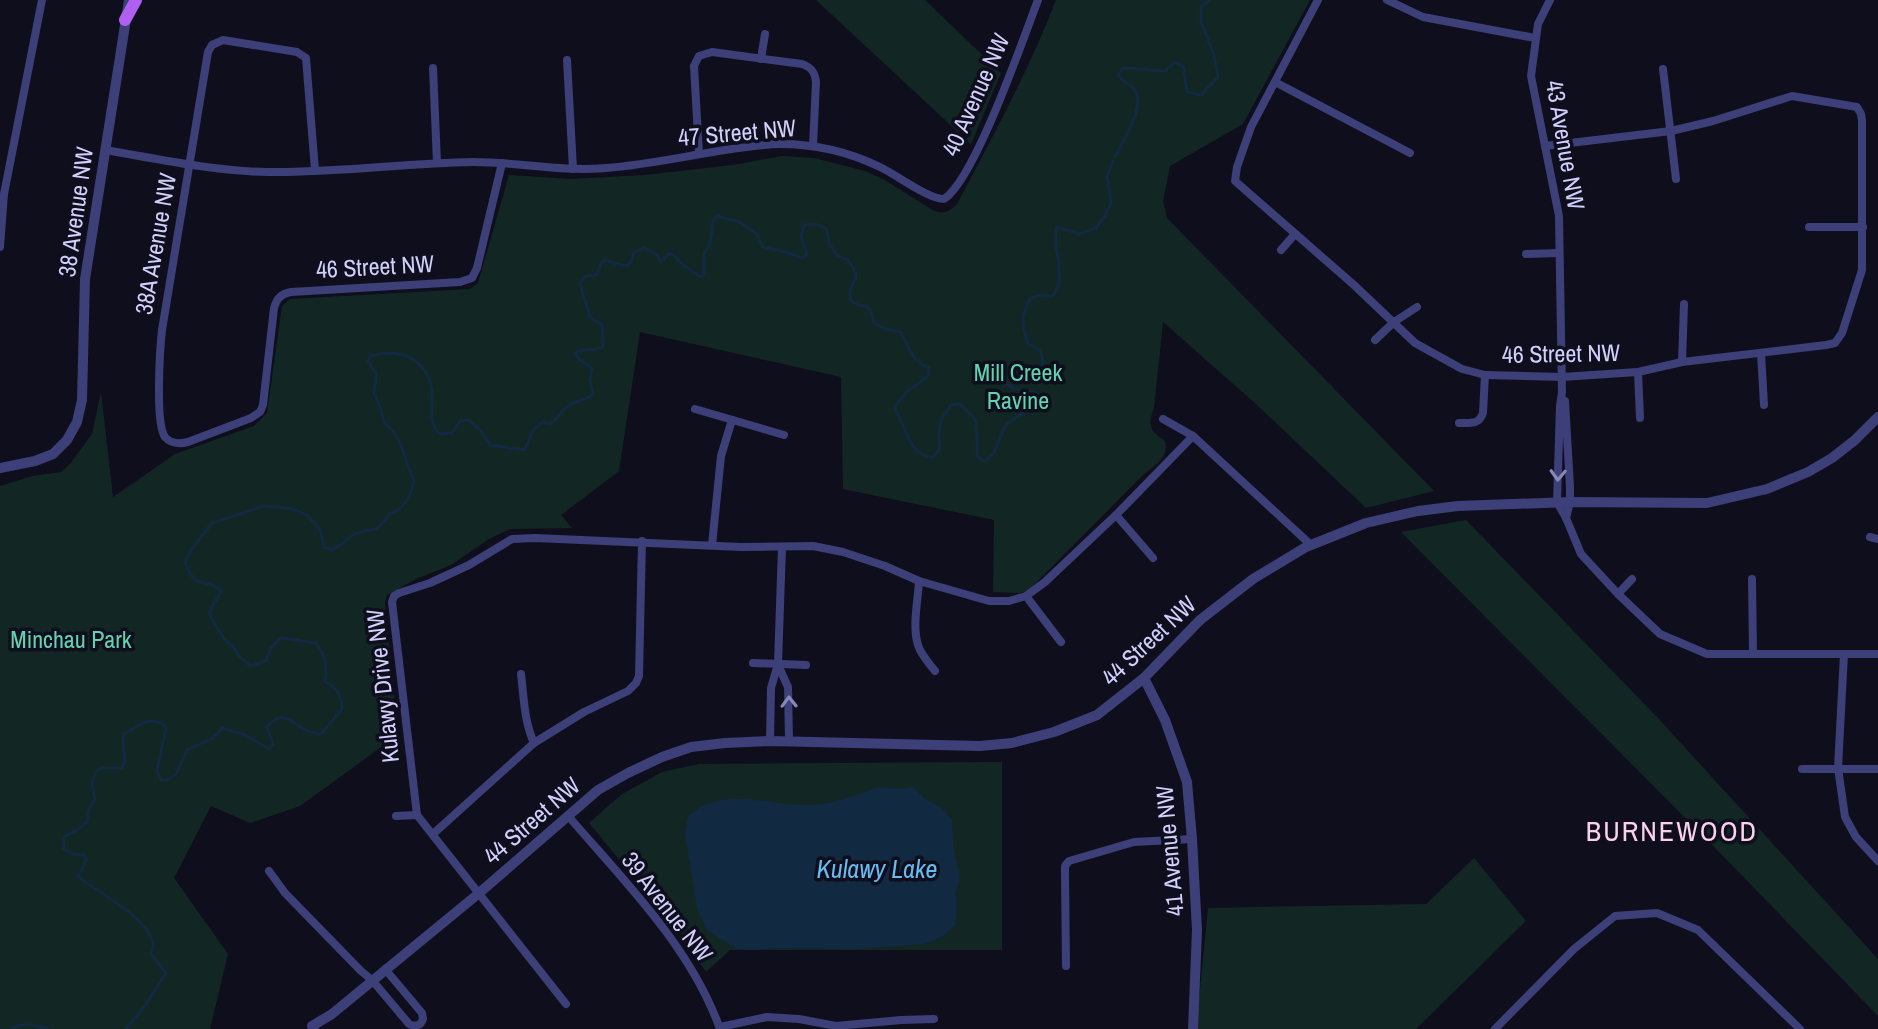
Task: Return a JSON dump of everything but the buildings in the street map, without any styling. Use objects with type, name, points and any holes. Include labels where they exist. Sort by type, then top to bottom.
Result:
[{"type":"main road","points":[[125,20],[136,0]]},
{"type":"street","points":[[0,247],[2,194],[42,0]]},
{"type":"street","name":"38 Avenue NW","points":[[0,468],[44,458],[60,448],[77,422],[82,400],[85,279],[129,0]]},
{"type":"street","name":"40 Avenue NW","points":[[941,199],[952,193],[981,142],[1038,0]]},
{"type":"street","points":[[1318,0],[1275,82],[1410,153]]},
{"type":"street","points":[[1387,0],[1423,17],[1535,38]]},
{"type":"street","points":[[1405,9],[1410,0]]},
{"type":"street","name":"43 Avenue NW","points":[[1550,0],[1538,24],[1531,76],[1559,216],[1562,392],[1557,502]]},
{"type":"street","points":[[761,59],[765,34]]},
{"type":"street","name":"38A Avenue NW","points":[[260,412],[178,444],[166,438],[162,427],[160,343],[208,52],[212,45],[223,40],[297,52],[306,58],[315,170]]},
{"type":"street","points":[[699,154],[695,62],[699,56],[712,52],[802,64],[813,71],[816,82],[813,146]]},
{"type":"street","points":[[567,60],[573,169]]},
{"type":"street","points":[[433,68],[437,163]]},
{"type":"street","points":[[1663,69],[1676,179]]},
{"type":"street","name":"46 Street NW","points":[[1275,82],[1251,127],[1235,181],[1415,343],[1462,369],[1485,375],[1562,377],[1638,372],[1682,362],[1835,343],[1842,333],[1862,270],[1863,227]]},
{"type":"street","points":[[1791,85],[1792,96]]},
{"type":"street","points":[[1545,146],[1671,131],[1792,96],[1857,107],[1862,120],[1863,227],[1809,227]]},
{"type":"street","name":"47 Street NW","points":[[105,150],[264,172],[437,163],[502,163],[573,169],[623,166],[768,145],[813,146],[869,162],[941,199]]},
{"type":"street","name":"46 Street NW","points":[[260,412],[274,308],[281,296],[291,292],[460,282],[472,278],[502,163]]},
{"type":"street","points":[[1281,250],[1295,234]]},
{"type":"street","points":[[1526,254],[1559,253]]},
{"type":"street","points":[[1682,362],[1684,304]]},
{"type":"street","points":[[1375,340],[1394,322],[1417,307]]},
{"type":"street","points":[[1761,353],[1764,405]]},
{"type":"street","name":"46 Street NW","points":[[1638,372],[1640,418]]},
{"type":"street","name":"46 Street NW","points":[[1459,423],[1477,423],[1481,419],[1485,375]]},
{"type":"street","name":"43 Avenue NW","points":[[1562,392],[1566,405],[1570,502],[1566,518]]},
{"type":"street","points":[[695,409],[784,435]]},
{"type":"street","name":"44 Street NW","points":[[313,1027],[478,894],[598,790],[662,757],[691,747],[725,743],[789,741],[980,746],[1012,743],[1054,732],[1097,715],[1144,678],[1200,620],[1253,579],[1311,545],[1366,523],[1458,506],[1557,502],[1707,503],[1767,489],[1808,472],[1855,440],[1878,417]]},
{"type":"street","points":[[1163,419],[1193,436],[1311,545]]},
{"type":"street","points":[[712,545],[721,456],[732,420]]},
{"type":"street","points":[[1061,642],[1026,596],[1116,515],[1193,436]]},
{"type":"street","points":[[1557,502],[1581,554],[1660,634],[1707,654],[1878,654]]},
{"type":"street","points":[[1116,515],[1153,558]]},
{"type":"street","name":"Kulawy Drive NW","points":[[417,815],[392,602],[394,596],[469,565],[512,539],[813,546],[843,552],[919,581],[989,601],[1009,601],[1026,596]]},
{"type":"street","points":[[433,834],[534,743],[584,712],[628,691],[636,683],[639,676],[642,541]]},
{"type":"street","points":[[770,741],[771,688],[778,664],[782,547]]},
{"type":"street","points":[[1618,594],[1632,579]]},
{"type":"street","points":[[1752,579],[1753,654]]},
{"type":"street","points":[[919,581],[917,643],[921,654],[935,671]]},
{"type":"street","points":[[1706,667],[1707,654]]},
{"type":"street","points":[[1844,654],[1838,768],[1845,817],[1856,837],[1878,861]]},
{"type":"street","points":[[753,663],[806,665]]},
{"type":"street","points":[[778,664],[788,687],[789,741]]},
{"type":"street","points":[[521,674],[529,731],[534,743]]},
{"type":"street","name":"41 Avenue NW","points":[[1144,678],[1165,720],[1187,782],[1197,930],[1193,1029]]},
{"type":"street","points":[[1802,769],[1878,769]]},
{"type":"street","points":[[396,816],[417,815],[566,1004]]},
{"type":"street","name":"39 Avenue NW","points":[[569,817],[650,911],[695,974],[720,1028]]},
{"type":"street","points":[[1066,966],[1065,866],[1069,861],[1134,842],[1192,839]]},
{"type":"street","points":[[269,871],[285,893],[372,980],[409,1024],[419,1025],[423,1019],[422,1013],[385,969]]},
{"type":"street","points":[[1495,1029],[1574,949],[1615,916],[1657,913],[1698,930],[1800,1029]]},
{"type":"street","points":[[720,1028],[767,1017],[836,1026],[934,1019]]},
{"type":"green space","points":[[816,0],[925,0],[1001,73],[971,144]]},
{"type":"green space","name":"Mill Creek Ravine","points":[[1056,0],[1310,0],[1243,124],[1170,166],[1163,201],[1167,218],[1434,491],[1366,508],[1163,322],[1150,424],[1165,441],[1163,457],[1029,590],[1020,593],[993,592],[994,520],[843,489],[841,377],[640,332],[619,471],[561,515],[572,528],[510,529],[489,539],[451,565],[387,595],[385,602],[398,735],[300,806],[250,823],[211,806],[174,878],[228,954],[210,1029],[0,1029],[0,486],[32,476],[61,472],[70,464],[92,434],[101,392],[113,497],[175,454],[254,426],[267,413],[282,306],[290,299],[470,289],[478,283],[509,175],[571,179],[645,175],[782,156],[814,158],[865,171],[934,211],[949,211],[957,204],[1010,104]]},
{"type":"green space","points":[[1466,520],[1657,717],[1878,959],[1878,1016],[1401,532]]},
{"type":"green space","points":[[1002,762],[1002,950],[730,950],[706,972],[679,932],[589,823],[622,794],[662,772],[699,764]]},
{"type":"green space","points":[[1474,858],[1526,921],[1416,1029],[1196,1029],[1208,908],[1426,904]]},
{"type":"water","name":"Kulawy Lake","points":[[879,787],[913,787],[924,798],[942,808],[952,820],[960,878],[955,894],[955,925],[942,937],[924,944],[857,949],[753,950],[737,949],[707,930],[697,908],[685,834],[688,816],[718,801],[749,799],[813,805],[838,801]]},
{"type":"waterway","points":[[1115,157],[1133,122],[1138,103],[1133,88],[1118,75],[1123,68],[1165,71],[1175,62],[1183,66],[1187,92],[1201,95],[1218,77],[1214,55],[1201,22],[1201,7],[1209,0]]},
{"type":"waterway","points":[[126,1029],[166,973],[151,954],[153,942],[145,927],[117,903],[78,877],[86,860],[85,855],[63,849],[64,837],[88,821],[88,811],[95,799],[92,783],[96,771],[122,768],[124,734],[140,725],[156,721],[166,728],[157,771],[161,780],[167,780],[176,774],[187,750],[213,738],[222,728],[245,735],[269,749],[273,744],[267,727],[273,721],[288,719],[308,731],[321,734],[342,709],[338,693],[325,681],[325,661],[316,643],[281,638],[271,648],[266,661],[250,666],[239,656],[224,639],[209,613],[221,591],[194,578],[185,563],[190,551],[212,523],[265,506],[294,509],[308,516],[320,529],[324,547],[332,550],[355,534],[377,529],[389,514],[403,505],[414,480],[399,441],[384,423],[374,393],[376,374],[368,361],[370,356],[401,355],[425,370],[432,391],[432,419],[439,434],[452,433],[460,421],[468,420],[480,430],[490,445],[524,450],[538,426],[543,422],[550,424],[569,405],[593,394],[590,380],[592,368],[575,353],[603,347],[602,325],[590,317],[580,284],[585,277],[598,273],[600,264],[605,260],[627,266],[633,253],[644,248],[656,254],[660,261],[673,254],[700,277],[704,275],[704,254],[710,244],[713,221],[717,216],[739,222],[757,234],[763,247],[802,258],[807,254],[801,236],[804,225],[816,224],[826,229],[830,245],[854,269],[856,278],[851,289],[851,301],[866,306],[874,323],[900,332],[915,357],[929,368],[928,376],[909,390],[895,406],[913,447],[933,457],[940,449],[941,421],[951,405],[960,404],[975,419],[977,456],[984,461],[995,450],[1004,428],[1032,408],[1039,398],[1036,393],[1006,384],[1006,374],[1012,370],[1034,375],[1042,369],[1040,350],[1028,344],[1023,320],[1025,310],[1031,298],[1043,295],[1052,297],[1057,289],[1060,271],[1057,227],[1079,234],[1096,228],[1105,216],[1111,203],[1107,177],[1113,161]]},
{"type":"waterway","points":[[11,1029],[24,1025],[48,1029]]},
{"type":"district","name":"BURNEWOOD","points":[[1672,831]]},
{"type":"park label","name":"Minchau Park","points":[[71,640]]}]
